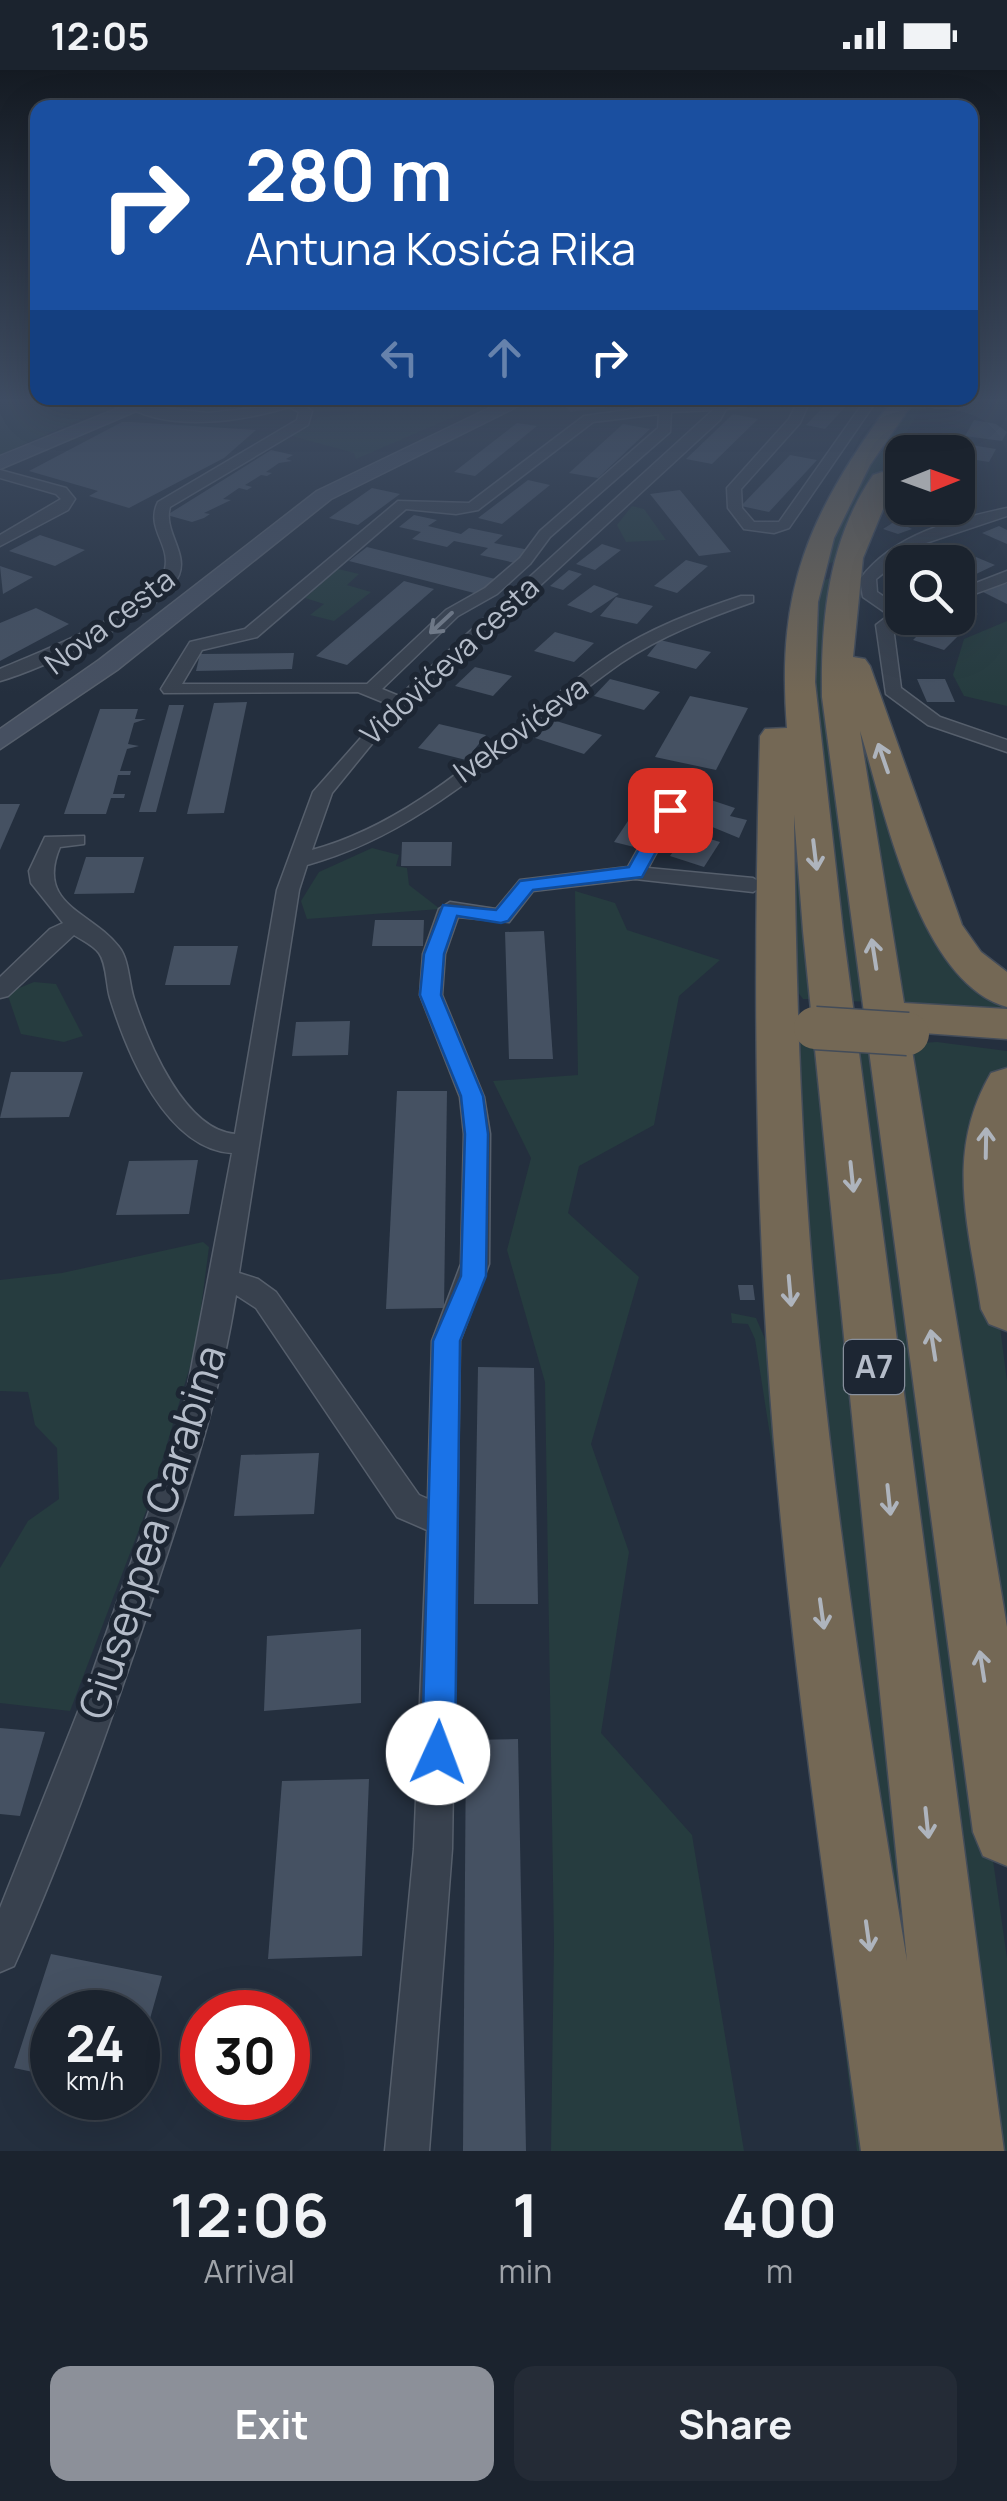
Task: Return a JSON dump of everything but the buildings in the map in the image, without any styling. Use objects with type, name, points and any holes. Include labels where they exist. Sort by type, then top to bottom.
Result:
[{"type":"highway","name":"A7","points":[[849,500],[799,666],[804,756],[966,2151]]},
{"type":"highway","name":"A7","points":[[872,500],[831,570],[842,745],[1007,1832]]},
{"type":"highway","points":[[884,500],[869,525],[831,570],[777,714],[802,1020],[785,1236],[819,1590],[900,2151]]},
{"type":"highway","points":[[831,570],[855,670],[926,888],[955,948],[1007,993]]},
{"type":"highway","points":[[802,1020],[1007,1024]]},
{"type":"highway","points":[[907,1025],[1007,1043]]},
{"type":"highway","points":[[1007,1084],[989,1113],[985,1142],[1007,1309]]},
{"type":"street","points":[[0,541],[61,509],[67,500]]},
{"type":"street","points":[[0,676],[151,599],[172,574],[158,520],[163,505],[171,500]]},
{"type":"street","name":"Nova cesta","points":[[0,741],[120,655],[317,500]]},
{"type":"street","points":[[401,703],[372,690],[170,688],[179,667],[196,646],[251,632],[329,571],[340,553],[407,502],[445,510],[473,507],[482,500]]},
{"type":"street","points":[[372,690],[452,613],[491,590],[524,562],[545,534],[584,500]]},
{"type":"street","name":"Vidovićeva cesta","points":[[297,861],[323,792],[358,746],[620,500]]},
{"type":"street","points":[[734,500],[734,508],[748,526],[784,525],[802,500]]},
{"type":"street","points":[[911,545],[938,532],[1007,512]]},
{"type":"street","points":[[885,561],[870,574],[869,594],[885,604]]},
{"type":"street","points":[[975,588],[1007,576]]},
{"type":"street","name":"Ivekovićeva","points":[[297,861],[353,847],[460,776],[618,658],[670,629],[747,599]]},
{"type":"street","points":[[885,635],[892,690],[934,721],[1007,746]]},
{"type":"street","points":[[635,872],[688,779]]},
{"type":"street","points":[[77,840],[52,841],[39,871],[50,896],[76,925],[111,951],[141,1052],[176,1108],[208,1139],[246,1144]]},
{"type":"street","name":"Giuseppea Carabina","points":[[0,1952],[37,1870],[103,1694],[184,1460],[208,1376],[278,942],[297,861]]},
{"type":"street","points":[[407,2151],[433,1849],[446,1341],[473,1276],[477,1134],[472,1096],[431,995],[434,954],[450,909],[501,917],[527,885],[635,872],[753,884]]},
{"type":"street","points":[[0,990],[58,934],[76,925]]},
{"type":"street","points":[[224,1280],[248,1287],[266,1300],[408,1506],[442,1521]]},
{"type":"green space","points":[[853,500],[863,500],[858,508],[837,561],[823,565]]},
{"type":"green space","points":[[632,506],[644,509],[666,540],[626,542],[617,525]]},
{"type":"green space","points":[[338,569],[359,574],[347,585],[371,592],[334,621],[310,615],[324,604],[305,598]]},
{"type":"green space","points":[[833,577],[870,1002],[846,1001],[811,708],[819,582]]},
{"type":"green space","points":[[1007,621],[1007,706],[964,696],[953,675],[964,639]]},
{"type":"green space","points":[[854,695],[929,920],[1007,1004],[1007,1017],[896,1004]]},
{"type":"green space","points":[[791,731],[812,999],[803,999],[787,978]]},
{"type":"green space","points":[[372,848],[399,855],[396,866],[407,868],[409,885],[440,909],[307,919],[301,901],[319,872]]},
{"type":"green space","points":[[575,891],[615,903],[627,930],[720,960],[679,996],[654,1125],[579,1166],[568,1213],[639,1277],[591,1444],[629,1552],[601,1733],[692,1835],[744,2151],[551,2151],[554,1943],[545,1382],[507,1250],[531,1158],[493,1081],[578,1075]]},
{"type":"green space","points":[[34,982],[56,984],[83,1036],[64,1042],[21,1034],[7,993]]},
{"type":"green space","points":[[818,1038],[937,2151],[816,1467],[795,1044]]},
{"type":"green space","points":[[852,1041],[876,1043],[1007,1958],[1007,2151],[993,2151]]},
{"type":"green space","points":[[937,1042],[1007,1051],[1007,1069],[974,1127],[1007,1381],[1007,1676],[904,1044]]},
{"type":"green space","points":[[203,1242],[209,1247],[196,1346],[151,1498],[70,1711],[0,1703],[0,1568],[28,1521],[59,1499],[57,1448],[35,1425],[28,1392],[0,1391],[0,1280],[62,1273]]},
{"type":"green space","points":[[731,1313],[756,1318],[781,1376],[880,2151],[857,2151],[779,1493],[755,1339],[748,1324],[732,1323]]},
{"type":"route","points":[[438,1753],[446,1341],[470,1286],[475,1264],[477,1134],[472,1096],[431,995],[434,954],[450,909],[501,917],[515,894],[527,885],[635,872],[670,810]]}]
